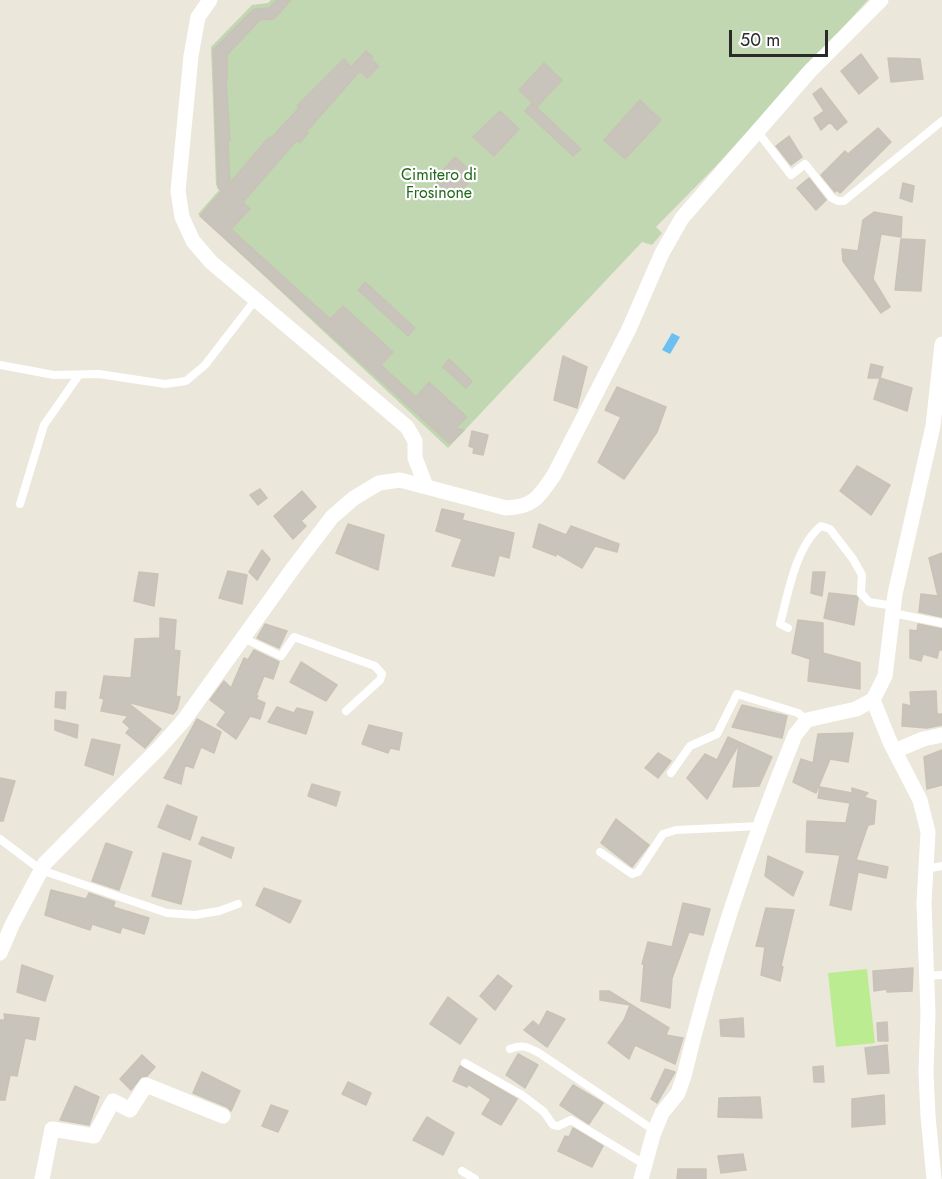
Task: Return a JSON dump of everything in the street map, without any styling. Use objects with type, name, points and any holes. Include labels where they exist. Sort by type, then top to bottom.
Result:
[{"type":"street","points":[[210,0],[198,17],[191,56],[178,190],[182,217],[193,241],[211,262],[407,427],[415,441],[415,458],[426,486]]},
{"type":"street","points":[[0,953],[41,870],[184,720],[332,517],[354,498],[379,483],[400,480],[506,508],[523,507],[539,497],[554,475],[629,329],[670,237],[682,218],[810,70],[881,0]]},
{"type":"street","points":[[643,1171],[662,1113],[678,1093],[684,1076],[718,949],[759,826],[795,735],[807,720],[856,710],[873,700],[885,676],[893,610],[933,426],[942,344]]},
{"type":"street","points":[[388,482],[406,469],[415,458]]},
{"type":"street","points":[[873,700],[894,751],[935,831],[926,869],[924,903],[928,1116],[937,1172]]},
{"type":"street","points":[[894,751],[923,739],[942,735]]},
{"type":"street","points":[[42,1179],[52,1129],[94,1136],[113,1101],[130,1110],[146,1085],[223,1116]]},
{"type":"lane","points":[[757,131],[791,175],[805,164],[832,198],[844,201],[942,121]]},
{"type":"lane","points":[[0,365],[54,375],[99,374],[165,384],[186,381],[205,365],[256,299]]},
{"type":"lane","points":[[20,504],[44,425],[79,375]]},
{"type":"lane","points":[[788,628],[780,624],[788,593],[804,546],[821,526],[830,529],[853,559],[862,575],[861,593],[869,602],[942,623]]},
{"type":"lane","points":[[243,638],[280,656],[294,637],[375,666],[382,674],[380,680],[346,711]]},
{"type":"lane","points":[[671,773],[690,746],[717,734],[737,694],[798,713],[807,720]]},
{"type":"lane","points":[[600,852],[632,874],[638,872],[663,834],[676,830],[759,826]]},
{"type":"lane","points":[[0,839],[41,870],[167,913],[195,915],[219,911],[238,904]]},
{"type":"lane","points":[[926,869],[942,866]]},
{"type":"lane","points":[[926,976],[942,975]]},
{"type":"lane","points":[[510,1049],[516,1046],[526,1046],[539,1053],[655,1131]]},
{"type":"lane","points":[[465,1063],[522,1095],[544,1112],[554,1125],[558,1126],[571,1120],[643,1171]]},
{"type":"lane","points":[[462,1172],[475,1179]]},
{"type":"green space","name":"Cimitero di Frosinone","points":[[271,0],[868,0],[714,168],[656,227],[662,233],[652,245],[642,242],[448,448],[198,214],[220,189],[216,185],[211,47],[252,5],[268,3]]},
{"type":"green space","points":[[867,969],[875,1043],[836,1047],[828,973]]},
{"type":"water","points":[[672,333],[680,337],[670,354],[662,350]]},
{"type":"building","points":[[277,0],[291,0],[274,19],[260,20],[227,55],[230,183],[269,137],[271,138],[299,108],[297,106],[344,59],[351,67],[366,51],[379,66],[367,78],[360,71],[306,132],[308,133],[300,143],[297,140],[243,202],[250,209],[231,229],[330,319],[343,306],[393,352],[381,365],[416,397],[429,382],[467,417],[456,428],[464,430],[450,444],[200,216],[222,191],[218,188],[213,50],[254,9],[269,8]]},
{"type":"building","points":[[861,54],[878,78],[859,94],[841,71]]},
{"type":"building","points":[[888,58],[920,59],[923,79],[891,82]]},
{"type":"building","points":[[544,63],[562,80],[537,107],[519,90]]},
{"type":"building","points":[[821,88],[847,122],[837,130],[830,122],[821,130],[814,118],[824,111],[813,94]]},
{"type":"building","points":[[640,100],[661,120],[625,159],[604,140]]},
{"type":"building","points":[[532,103],[581,149],[573,156],[525,111]]},
{"type":"building","points":[[500,111],[519,129],[494,156],[473,137]]},
{"type":"building","points":[[878,128],[891,142],[840,193],[837,190],[835,192],[821,175],[845,151],[848,154]]},
{"type":"building","points":[[789,136],[802,157],[791,165],[776,146]]},
{"type":"building","points":[[455,157],[475,176],[453,199],[434,180]]},
{"type":"building","points":[[809,178],[826,200],[816,210],[797,188]]},
{"type":"building","points":[[903,183],[914,186],[912,202],[900,198]]},
{"type":"building","points":[[874,212],[902,217],[901,237],[881,234],[873,279],[890,307],[881,313],[843,261],[842,249],[858,251],[863,220]]},
{"type":"building","points":[[901,239],[925,240],[921,291],[895,290]]},
{"type":"building","points":[[365,282],[415,328],[408,336],[358,290]]},
{"type":"building","points":[[563,356],[587,367],[577,408],[554,400]]},
{"type":"building","points":[[449,359],[472,381],[466,388],[443,367]]},
{"type":"building","points":[[871,364],[883,367],[880,378],[868,378]]},
{"type":"building","points":[[880,378],[912,388],[907,411],[874,399]]},
{"type":"building","points":[[617,387],[666,407],[657,432],[624,479],[598,462],[621,417],[605,410]]},
{"type":"building","points":[[472,431],[488,435],[483,455],[473,453],[474,448],[469,446]]},
{"type":"building","points":[[857,466],[890,485],[871,515],[840,491]]},
{"type":"building","points":[[260,489],[267,498],[258,505],[250,495]]},
{"type":"building","points":[[302,491],[316,507],[301,521],[306,526],[293,539],[274,516]]},
{"type":"building","points":[[442,509],[464,514],[462,520],[514,533],[509,558],[499,555],[494,576],[452,566],[462,539],[436,531]]},
{"type":"building","points":[[348,524],[384,535],[378,570],[336,553]]},
{"type":"building","points":[[539,524],[566,535],[571,526],[619,544],[617,552],[595,546],[582,568],[556,553],[556,556],[533,547]]},
{"type":"building","points":[[262,550],[270,559],[257,580],[249,572]]},
{"type":"building","points":[[942,553],[942,596],[938,596],[929,558]]},
{"type":"building","points":[[228,571],[247,575],[242,604],[219,598]]},
{"type":"building","points":[[139,572],[158,574],[154,606],[134,601]]},
{"type":"building","points":[[813,572],[825,572],[822,596],[811,593]]},
{"type":"building","points":[[829,593],[858,598],[854,625],[824,618]]},
{"type":"building","points":[[921,594],[942,597],[942,617],[919,612]]},
{"type":"building","points":[[160,618],[176,620],[174,650],[180,651],[176,696],[180,697],[173,714],[127,702],[161,729],[145,748],[126,733],[130,728],[123,722],[128,716],[101,711],[104,699],[100,698],[104,676],[131,678],[135,639],[160,638]]},
{"type":"building","points":[[798,620],[823,623],[823,653],[860,663],[860,689],[808,681],[810,659],[792,653]]},
{"type":"building","points":[[265,624],[287,631],[279,648],[257,638]]},
{"type":"building","points":[[918,624],[942,629],[942,650],[939,650],[937,658],[923,654],[921,661],[910,658],[910,630],[917,631]]},
{"type":"building","points":[[254,650],[279,662],[273,679],[264,676],[256,696],[258,696],[256,699],[265,703],[260,719],[250,716],[236,739],[217,725],[226,712],[210,700],[224,681],[231,688],[244,658],[248,660]]},
{"type":"building","points":[[301,662],[337,685],[326,701],[290,682]]},
{"type":"building","points":[[936,691],[937,714],[942,714],[942,725],[927,728],[902,726],[903,704],[911,706],[910,692]]},
{"type":"building","points":[[56,692],[66,692],[65,709],[55,707]]},
{"type":"building","points":[[742,705],[787,716],[782,738],[732,727]]},
{"type":"building","points":[[277,707],[294,713],[297,708],[313,712],[306,734],[268,722]]},
{"type":"building","points":[[197,719],[221,732],[214,753],[201,747],[193,768],[185,765],[181,784],[164,778]]},
{"type":"building","points":[[55,720],[78,725],[77,738],[55,730]]},
{"type":"building","points":[[369,725],[402,733],[399,750],[390,748],[388,753],[362,744]]},
{"type":"building","points":[[853,733],[848,762],[830,759],[816,793],[793,782],[801,759],[813,763],[818,734]]},
{"type":"building","points":[[728,737],[772,757],[759,786],[733,787],[739,744],[707,799],[687,778],[705,754],[717,760]]},
{"type":"building","points":[[92,739],[120,745],[113,775],[85,765]]},
{"type":"building","points":[[942,750],[942,785],[927,789],[924,757]]},
{"type":"building","points":[[658,753],[671,761],[658,778],[645,768]]},
{"type":"building","points":[[0,778],[15,781],[3,821],[0,821]]},
{"type":"building","points":[[312,784],[340,792],[336,806],[308,796]]},
{"type":"building","points":[[820,787],[852,793],[852,788],[868,793],[864,797],[876,801],[874,824],[868,825],[856,860],[888,867],[886,878],[858,872],[851,910],[830,905],[840,855],[806,852],[807,821],[846,823],[850,803],[818,798]]},
{"type":"building","points":[[167,805],[197,817],[190,840],[158,827]]},
{"type":"building","points":[[616,819],[649,845],[632,867],[601,843]]},
{"type":"building","points":[[202,837],[234,848],[231,858],[199,844]]},
{"type":"building","points":[[106,843],[132,852],[119,890],[92,881]]},
{"type":"building","points":[[163,853],[191,861],[181,904],[152,896]]},
{"type":"building","points":[[768,856],[803,872],[793,896],[765,876]]},
{"type":"building","points":[[264,888],[301,901],[290,923],[256,905]]},
{"type":"building","points":[[51,890],[86,899],[89,893],[115,902],[113,907],[149,918],[144,934],[122,927],[120,933],[92,924],[90,930],[45,915]]},
{"type":"building","points":[[683,903],[710,909],[703,935],[689,932],[672,978],[670,1008],[641,1001],[644,964],[642,964],[648,942],[672,947]]},
{"type":"building","points":[[766,908],[794,910],[781,966],[783,967],[780,981],[761,975],[765,947],[756,946]]},
{"type":"building","points":[[22,965],[53,976],[45,1001],[17,992]]},
{"type":"building","points":[[913,968],[912,991],[887,992],[887,989],[874,991],[873,971]]},
{"type":"building","points":[[498,975],[512,986],[495,1010],[480,996]]},
{"type":"building","points":[[600,991],[609,991],[669,1028],[666,1035],[683,1038],[675,1064],[635,1045],[629,1059],[608,1043],[624,1020],[630,1005],[600,1000]]},
{"type":"building","points":[[448,997],[477,1019],[460,1044],[430,1024]]},
{"type":"building","points":[[547,1011],[565,1019],[547,1047],[524,1030],[533,1021],[539,1026]]},
{"type":"building","points":[[4,1014],[39,1018],[35,1040],[25,1038],[17,1076],[10,1075],[5,1100],[0,1100],[0,1020],[5,1020]]},
{"type":"building","points":[[743,1018],[744,1037],[721,1036],[720,1020]]},
{"type":"building","points":[[887,1022],[888,1041],[878,1041],[877,1023]]},
{"type":"building","points":[[887,1045],[889,1073],[868,1074],[865,1048]]},
{"type":"building","points":[[518,1054],[538,1065],[525,1088],[506,1075]]},
{"type":"building","points":[[142,1055],[155,1067],[147,1076],[141,1077],[131,1090],[120,1079]]},
{"type":"building","points":[[460,1066],[517,1099],[501,1125],[482,1114],[491,1099],[468,1084],[467,1087],[453,1081]]},
{"type":"building","points":[[823,1066],[824,1082],[814,1082],[813,1067]]},
{"type":"building","points":[[665,1069],[675,1072],[657,1103],[651,1099]]},
{"type":"building","points":[[202,1072],[240,1091],[231,1111],[227,1107],[193,1093]]},
{"type":"building","points":[[348,1082],[371,1093],[366,1105],[342,1094]]},
{"type":"building","points":[[573,1085],[603,1103],[589,1124],[560,1105]]},
{"type":"building","points":[[75,1086],[99,1097],[89,1125],[60,1120]]},
{"type":"building","points":[[884,1095],[885,1124],[852,1127],[852,1099]]},
{"type":"building","points":[[760,1097],[762,1118],[718,1117],[719,1098]]},
{"type":"building","points":[[271,1105],[288,1111],[278,1132],[262,1126]]},
{"type":"building","points":[[427,1117],[454,1133],[443,1155],[413,1140]]},
{"type":"building","points":[[573,1128],[603,1146],[592,1167],[558,1151],[565,1136],[569,1137]]},
{"type":"building","points":[[743,1154],[746,1170],[721,1173],[718,1156]]},
{"type":"building","points":[[678,1169],[706,1169],[706,1179],[677,1179]]}]
